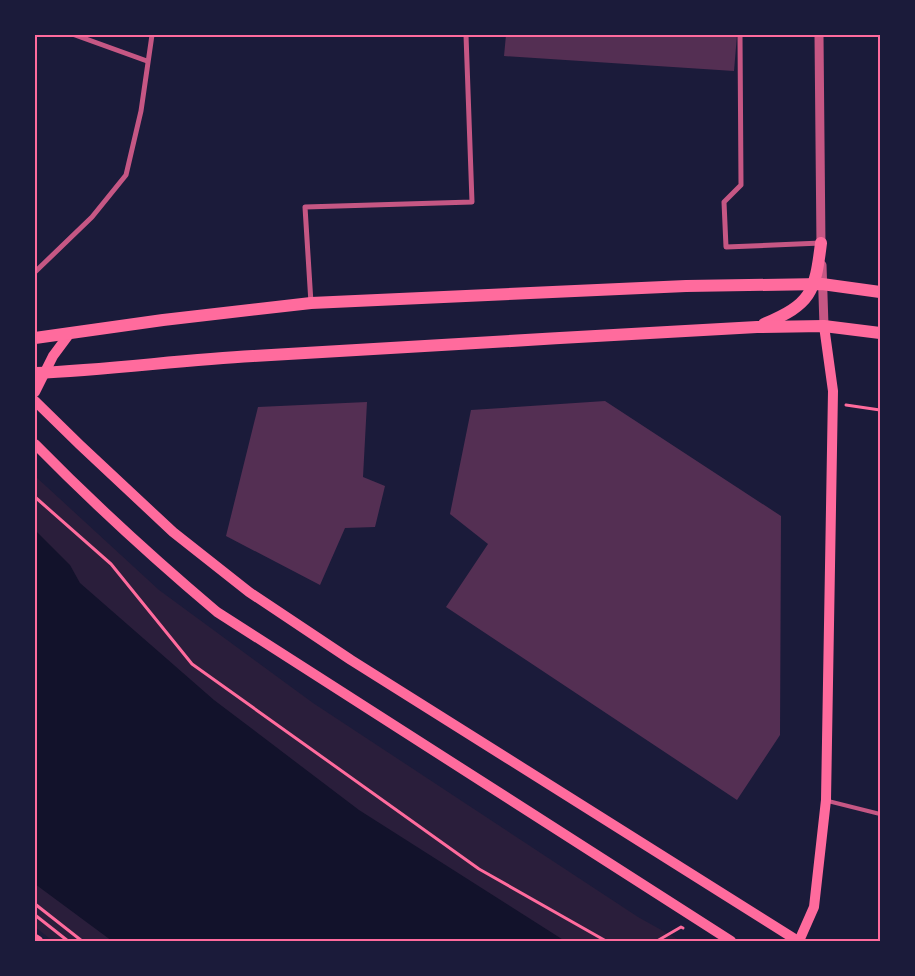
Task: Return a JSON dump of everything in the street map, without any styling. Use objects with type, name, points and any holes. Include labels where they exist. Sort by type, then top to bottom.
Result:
[{"type":"main road","points":[[757,327],[790,313],[797,308],[818,284],[821,243]]},
{"type":"main road","points":[[35,338],[311,303],[686,286],[818,284],[880,292]]},
{"type":"main road","points":[[35,401],[173,532],[249,592],[351,660],[799,941],[814,907],[826,800],[833,391],[824,326]]},
{"type":"main road","points":[[39,372],[104,369],[204,359],[757,327],[824,326],[880,333]]},
{"type":"main road","points":[[35,392],[39,372],[70,333]]},
{"type":"main road","points":[[35,444],[89,500],[156,562],[217,612],[731,941]]},
{"type":"street","points":[[74,35],[147,61]]},
{"type":"street","points":[[35,272],[92,217],[126,175],[141,111],[152,35]]},
{"type":"street","points":[[311,303],[305,207],[472,202],[466,35]]},
{"type":"street","points":[[740,35],[741,185],[724,202],[726,247],[821,243],[820,35]]},
{"type":"street","points":[[818,284],[824,326]]},
{"type":"lane","points":[[826,800],[880,814]]},
{"type":"path","points":[[833,404],[880,410]]},
{"type":"path","points":[[35,496],[112,564],[192,664],[479,869],[606,941]]},
{"type":"path","points":[[35,904],[82,941]]},
{"type":"path","points":[[35,915],[68,941]]},
{"type":"path","points":[[657,941],[681,927],[688,932]]},
{"type":"shaded area","points":[[35,476],[159,590],[313,703],[638,917],[681,941],[53,941],[35,927]]},
{"type":"shaded area","points":[[35,530],[70,565],[80,583],[214,700],[359,810],[565,941],[112,941],[35,884]]},
{"type":"building","points":[[506,35],[737,35],[734,71],[504,56]]},
{"type":"building","points":[[605,401],[781,516],[780,735],[737,800],[446,607],[488,544],[450,514],[471,410]]},
{"type":"building","points":[[367,402],[363,477],[385,486],[375,527],[345,528],[320,585],[226,536],[258,407]]}]
